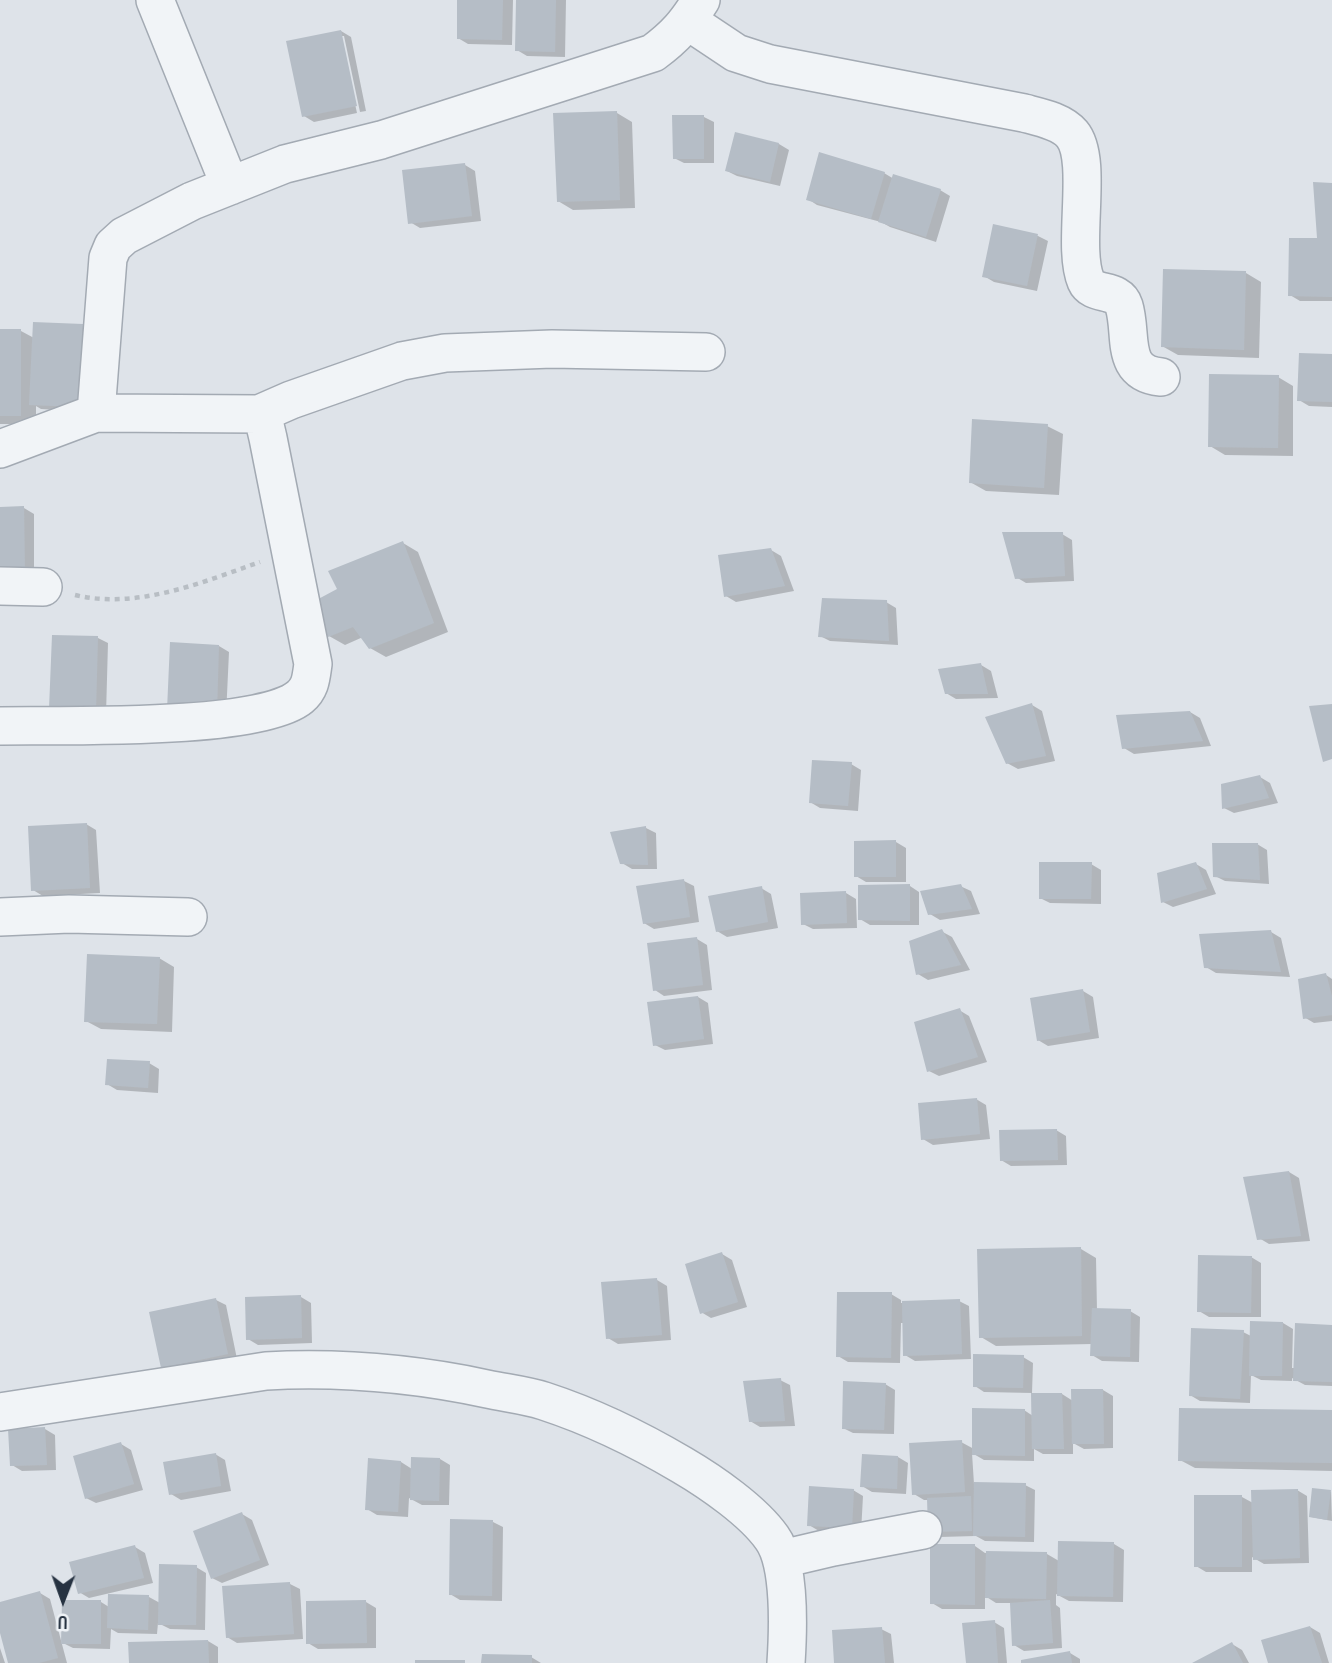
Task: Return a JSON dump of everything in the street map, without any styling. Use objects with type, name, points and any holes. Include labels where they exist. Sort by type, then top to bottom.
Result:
[{"type":"street","points":[[155,0],[230,186]]},
{"type":"street","points":[[96,414],[108,258],[113,246],[124,236],[192,201],[285,164],[381,140],[653,53],[672,40],[694,10],[736,53],[770,64],[1024,113],[1065,127],[1076,141],[1081,166],[1081,256],[1087,283],[1092,288],[1120,298],[1127,318],[1132,359],[1145,374],[1161,377]]},
{"type":"street","points":[[0,449],[96,414],[259,414],[402,361],[445,352],[552,349],[706,352]]},
{"type":"street","points":[[0,726],[181,723],[260,713],[300,698],[310,686],[313,664],[265,427],[259,414]]},
{"type":"street","points":[[0,586],[44,587]]},
{"type":"street","points":[[0,917],[69,914],[188,917]]},
{"type":"street","points":[[0,1412],[266,1371],[352,1369],[454,1382],[540,1400],[629,1434],[710,1482],[747,1512],[773,1539],[782,1559],[788,1634],[786,1663]]},
{"type":"street","points":[[782,1559],[833,1546],[923,1530]]},
{"type":"path","points":[[44,587],[86,597],[134,597],[182,589],[291,550]]},
{"type":"building","points":[[457,0],[503,0],[502,40],[457,39]]},
{"type":"building","points":[[516,0],[556,0],[555,52],[515,51]]},
{"type":"building","points":[[341,30],[357,106],[302,117],[286,41]]},
{"type":"building","points":[[617,111],[620,200],[557,202],[553,113]]},
{"type":"building","points":[[672,115],[704,115],[704,159],[673,159]]},
{"type":"building","points":[[735,132],[779,143],[770,182],[725,171]]},
{"type":"building","points":[[819,152],[885,172],[871,219],[806,200]]},
{"type":"building","points":[[465,163],[472,216],[408,224],[402,170]]},
{"type":"building","points":[[893,174],[941,189],[926,237],[878,222]]},
{"type":"building","points":[[1313,182],[1332,183],[1332,297],[1288,296],[1289,238],[1317,238]]},
{"type":"building","points":[[993,224],[1038,234],[1027,286],[982,277]]},
{"type":"building","points":[[1163,269],[1246,271],[1244,350],[1161,347]]},
{"type":"building","points":[[33,322],[83,324],[79,407],[29,405]]},
{"type":"building","points":[[0,329],[21,329],[21,416],[0,416]]},
{"type":"building","points":[[1299,353],[1332,354],[1332,402],[1297,401]]},
{"type":"building","points":[[1209,374],[1279,375],[1278,448],[1208,447]]},
{"type":"building","points":[[972,419],[1048,424],[1044,488],[969,483]]},
{"type":"building","points":[[24,506],[25,577],[0,577],[0,507]]},
{"type":"building","points":[[1002,532],[1063,532],[1065,576],[1015,579]]},
{"type":"building","points":[[403,541],[434,623],[369,649],[353,627],[328,637],[309,604],[337,589],[328,571]]},
{"type":"building","points":[[771,548],[785,586],[724,597],[718,555]]},
{"type":"building","points":[[822,598],[887,600],[889,641],[818,637]]},
{"type":"building","points":[[52,635],[98,636],[96,710],[49,709]]},
{"type":"building","points":[[170,642],[219,645],[217,712],[167,710]]},
{"type":"building","points":[[981,663],[988,694],[945,694],[938,669]]},
{"type":"building","points":[[1032,703],[1046,756],[1006,764],[985,717]]},
{"type":"building","points":[[1332,704],[1332,759],[1323,762],[1309,706]]},
{"type":"building","points":[[1190,711],[1203,741],[1122,749],[1116,715]]},
{"type":"building","points":[[812,760],[852,762],[848,806],[809,803]]},
{"type":"building","points":[[1260,775],[1269,798],[1222,809],[1221,784]]},
{"type":"building","points":[[87,823],[90,888],[31,891],[28,826]]},
{"type":"building","points":[[646,826],[648,865],[620,864],[610,832]]},
{"type":"building","points":[[896,840],[896,877],[854,877],[854,841]]},
{"type":"building","points":[[1212,843],[1258,843],[1260,880],[1213,877]]},
{"type":"building","points":[[1039,862],[1092,862],[1091,899],[1039,899]]},
{"type":"building","points":[[1196,862],[1207,889],[1161,903],[1157,873]]},
{"type":"building","points":[[684,879],[690,917],[643,924],[636,886]]},
{"type":"building","points":[[910,884],[910,921],[858,920],[858,885]]},
{"type":"building","points":[[961,884],[972,909],[928,915],[920,891]]},
{"type":"building","points":[[762,886],[768,922],[716,932],[708,896]]},
{"type":"building","points":[[846,891],[847,923],[801,925],[800,893]]},
{"type":"building","points":[[942,929],[961,965],[916,975],[909,941]]},
{"type":"building","points":[[1271,930],[1281,972],[1204,968],[1199,934]]},
{"type":"building","points":[[697,937],[703,985],[653,991],[647,943]]},
{"type":"building","points":[[87,954],[160,957],[157,1024],[84,1022]]},
{"type":"building","points":[[1326,973],[1332,996],[1332,1015],[1303,1019],[1298,979]]},
{"type":"building","points":[[1083,989],[1090,1032],[1037,1041],[1030,998]]},
{"type":"building","points":[[698,996],[704,1039],[653,1046],[647,1002]]},
{"type":"building","points":[[960,1008],[978,1057],[927,1072],[914,1022]]},
{"type":"building","points":[[107,1059],[150,1061],[148,1088],[105,1085]]},
{"type":"building","points":[[977,1098],[980,1134],[921,1140],[918,1103]]},
{"type":"building","points":[[1057,1129],[1058,1160],[1000,1161],[999,1130]]},
{"type":"building","points":[[1289,1171],[1301,1236],[1257,1240],[1243,1177]]},
{"type":"building","points":[[1081,1247],[1082,1336],[979,1338],[977,1249]]},
{"type":"building","points":[[722,1252],[738,1302],[700,1314],[685,1264]]},
{"type":"building","points":[[1198,1255],[1252,1256],[1251,1313],[1197,1312]]},
{"type":"building","points":[[657,1278],[662,1335],[606,1339],[601,1282]]},
{"type":"building","points":[[837,1292],[892,1292],[891,1358],[836,1357]]},
{"type":"building","points":[[301,1295],[302,1338],[246,1340],[245,1297]]},
{"type":"building","points":[[216,1298],[228,1354],[161,1368],[149,1312]]},
{"type":"building","points":[[960,1299],[962,1354],[903,1356],[902,1301]]},
{"type":"building","points":[[1092,1308],[1131,1309],[1130,1357],[1090,1356]]},
{"type":"building","points":[[1250,1321],[1283,1322],[1282,1376],[1249,1376]]},
{"type":"building","points":[[1295,1323],[1332,1325],[1332,1382],[1293,1381]]},
{"type":"building","points":[[1191,1328],[1244,1330],[1240,1399],[1189,1396]]},
{"type":"building","points":[[973,1354],[1024,1355],[1023,1388],[973,1387]]},
{"type":"building","points":[[781,1378],[785,1421],[749,1422],[743,1381]]},
{"type":"building","points":[[843,1381],[886,1383],[884,1430],[842,1429]]},
{"type":"building","points":[[1071,1389],[1103,1389],[1104,1444],[1072,1444]]},
{"type":"building","points":[[1031,1393],[1062,1393],[1064,1449],[1032,1449]]},
{"type":"building","points":[[972,1408],[1025,1409],[1025,1456],[972,1455]]},
{"type":"building","points":[[1179,1408],[1332,1410],[1332,1463],[1178,1461]]},
{"type":"building","points":[[45,1427],[47,1465],[10,1466],[8,1429]]},
{"type":"building","points":[[962,1440],[965,1492],[912,1495],[909,1443]]},
{"type":"building","points":[[121,1442],[134,1484],[85,1499],[73,1456]]},
{"type":"building","points":[[216,1453],[221,1486],[169,1495],[163,1462]]},
{"type":"building","points":[[862,1454],[898,1456],[897,1489],[860,1487]]},
{"type":"building","points":[[411,1457],[440,1458],[439,1501],[410,1500]]},
{"type":"building","points":[[368,1458],[401,1461],[398,1512],[365,1510]]},
{"type":"building","points":[[974,1482],[1026,1483],[1025,1537],[973,1536]]},
{"type":"building","points":[[809,1486],[854,1489],[852,1528],[807,1526]]},
{"type":"building","points":[[1312,1488],[1331,1490],[1327,1520],[1309,1517]]},
{"type":"building","points":[[1298,1489],[1300,1558],[1253,1560],[1251,1490]]},
{"type":"building","points":[[1194,1495],[1242,1495],[1242,1567],[1194,1567]]},
{"type":"building","points":[[971,1496],[972,1531],[928,1532],[927,1498]]},
{"type":"building","points":[[242,1512],[260,1560],[211,1579],[193,1531]]},
{"type":"building","points":[[450,1519],[493,1520],[492,1596],[449,1595]]},
{"type":"building","points":[[1058,1541],[1114,1542],[1113,1597],[1057,1596]]},
{"type":"building","points":[[930,1544],[975,1544],[975,1605],[930,1604]]},
{"type":"building","points":[[135,1545],[144,1578],[78,1594],[69,1562]]},
{"type":"building","points":[[986,1551],[1047,1552],[1046,1599],[985,1598]]},
{"type":"building","points":[[159,1564],[197,1565],[196,1625],[158,1625]]},
{"type":"building","points":[[290,1582],[294,1634],[226,1638],[222,1586]]},
{"type":"building","points":[[40,1591],[58,1658],[39,1663],[8,1663],[0,1633],[0,1602]]},
{"type":"building","points":[[108,1594],[149,1595],[148,1630],[107,1628]]},
{"type":"building","points":[[62,1600],[101,1600],[101,1644],[61,1644]]},
{"type":"building","points":[[366,1600],[367,1643],[306,1644],[306,1601]]},
{"type":"building","points":[[1050,1600],[1053,1643],[1012,1646],[1010,1603]]},
{"type":"building","points":[[995,1620],[998,1663],[966,1663],[962,1623]]},
{"type":"building","points":[[1310,1626],[1322,1663],[1268,1663],[1261,1640]]},
{"type":"building","points":[[882,1627],[885,1663],[834,1663],[832,1630]]},
{"type":"building","points":[[208,1640],[209,1663],[129,1663],[128,1642]]},
{"type":"building","points":[[1232,1642],[1243,1663],[1192,1663]]},
{"type":"building","points":[[1070,1651],[1072,1663],[1021,1663],[1021,1660]]},
{"type":"building","points":[[482,1654],[532,1655],[532,1663],[481,1663]]},
{"type":"building","points":[[415,1660],[465,1660],[465,1663],[415,1663]]}]
